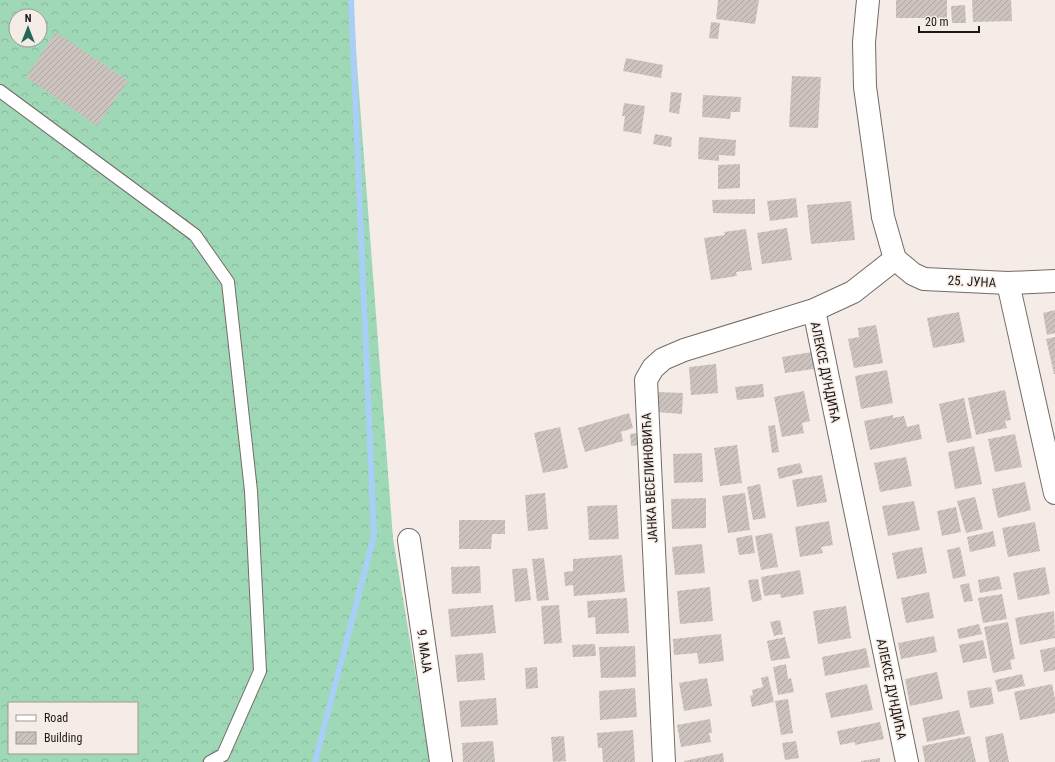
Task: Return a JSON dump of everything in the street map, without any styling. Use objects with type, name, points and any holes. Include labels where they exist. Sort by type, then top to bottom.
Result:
[{"type":"street","points":[[868,0],[864,42],[865,87],[883,217],[895,259]]},
{"type":"street","name":"25. ЈУНА","points":[[895,259],[913,274],[924,279],[1008,283],[1055,281]]},
{"type":"street","name":"АЛЕКСЕ ДУНДИЋА","points":[[895,259],[854,292],[814,310],[907,762]]},
{"type":"street","points":[[1008,283],[1055,493]]},
{"type":"street","name":"ЈАНКА ВЕСЕЛИНОВИЋА","points":[[664,762],[645,389],[646,380],[653,368],[663,359],[684,350],[814,310]]},
{"type":"street","name":"9. МАЈА","points":[[409,540],[441,762]]},
{"type":"lane","points":[[0,91],[195,235],[228,282],[251,491],[260,671],[223,754],[210,762]]},
{"type":"green space","points":[[0,0],[352,0],[393,538],[430,762],[0,762]]},
{"type":"building","points":[[718,0],[759,0],[755,24],[716,19]]},
{"type":"building","points":[[896,0],[947,0],[947,18],[896,18]]},
{"type":"building","points":[[972,0],[1011,0],[1012,21],[973,22]]},
{"type":"building","points":[[965,5],[966,23],[952,23],[951,6]]},
{"type":"building","points":[[711,22],[720,23],[718,39],[709,38]]},
{"type":"building","points":[[56,32],[128,81],[97,126],[26,77],[45,48],[48,48],[48,44]]},
{"type":"building","points":[[626,58],[663,65],[661,78],[623,71]]},
{"type":"building","points":[[792,76],[821,77],[818,128],[789,127]]},
{"type":"building","points":[[671,92],[682,93],[679,114],[669,112]]},
{"type":"building","points":[[703,95],[741,97],[740,112],[731,112],[730,119],[702,117]]},
{"type":"building","points":[[624,103],[645,106],[641,134],[623,131],[625,116],[622,116]]},
{"type":"building","points":[[655,134],[672,137],[671,147],[653,144]]},
{"type":"building","points":[[699,137],[736,140],[735,156],[719,155],[719,161],[698,159]]},
{"type":"building","points":[[740,164],[740,188],[718,189],[718,165]]},
{"type":"building","points":[[796,198],[798,217],[770,221],[767,201]]},
{"type":"building","points":[[755,199],[755,214],[713,213],[712,200]]},
{"type":"building","points":[[851,201],[855,240],[811,244],[807,205]]},
{"type":"building","points":[[787,228],[792,260],[762,264],[757,233]]},
{"type":"building","points":[[746,229],[752,270],[736,272],[737,276],[711,280],[704,238],[725,235],[724,232]]},
{"type":"building","points":[[1055,310],[1055,333],[1047,335],[1043,313]]},
{"type":"building","points":[[959,312],[965,342],[933,348],[927,318]]},
{"type":"building","points":[[876,325],[883,363],[854,368],[848,339],[859,337],[858,328]]},
{"type":"building","points":[[1055,337],[1055,374],[1054,374],[1046,339]]},
{"type":"building","points":[[812,352],[814,369],[785,373],[782,357]]},
{"type":"building","points":[[716,364],[718,393],[691,395],[689,367]]},
{"type":"building","points":[[887,370],[893,403],[861,409],[855,376]]},
{"type":"building","points":[[763,384],[764,397],[737,400],[735,387]]},
{"type":"building","points":[[1005,390],[1011,420],[1005,421],[1007,428],[976,435],[968,398]]},
{"type":"building","points":[[804,391],[810,421],[802,423],[804,433],[782,437],[774,397]]},
{"type":"building","points":[[658,392],[683,393],[682,414],[657,412]]},
{"type":"building","points":[[964,398],[972,438],[947,443],[939,404]]},
{"type":"building","points":[[629,413],[633,428],[621,432],[623,441],[585,452],[578,428]]},
{"type":"building","points":[[893,415],[893,418],[904,416],[907,427],[919,424],[922,439],[870,450],[864,421]]},
{"type":"building","points":[[775,425],[779,452],[772,453],[768,426]]},
{"type":"building","points":[[560,427],[568,468],[543,473],[534,433]]},
{"type":"building","points":[[639,433],[640,445],[631,446],[630,434]]},
{"type":"building","points":[[1015,434],[1022,467],[995,472],[988,439]]},
{"type":"building","points":[[737,445],[742,483],[720,486],[714,448]]},
{"type":"building","points":[[974,446],[982,484],[955,489],[948,452]]},
{"type":"building","points":[[702,453],[703,482],[674,483],[673,454]]},
{"type":"building","points":[[906,457],[912,486],[880,492],[874,463]]},
{"type":"building","points":[[800,463],[803,473],[779,479],[777,468]]},
{"type":"building","points":[[822,475],[827,502],[797,507],[792,480]]},
{"type":"building","points":[[1025,482],[1031,510],[998,518],[992,489]]},
{"type":"building","points":[[760,484],[766,518],[753,520],[747,487]]},
{"type":"building","points":[[545,493],[548,529],[528,531],[525,495]]},
{"type":"building","points":[[745,493],[750,530],[728,533],[722,496]]},
{"type":"building","points":[[975,497],[983,529],[966,533],[957,501]]},
{"type":"building","points":[[706,498],[706,528],[672,529],[671,499]]},
{"type":"building","points":[[914,501],[920,530],[888,536],[882,506]]},
{"type":"building","points":[[617,505],[619,539],[589,540],[587,506]]},
{"type":"building","points":[[956,507],[961,532],[942,536],[937,511]]},
{"type":"building","points":[[459,520],[505,520],[505,534],[492,534],[491,549],[459,549]]},
{"type":"building","points":[[829,521],[833,545],[821,547],[823,553],[800,557],[795,527]]},
{"type":"building","points":[[1035,522],[1040,551],[1008,557],[1002,528]]},
{"type":"building","points":[[993,531],[996,546],[970,552],[967,537]]},
{"type":"building","points":[[772,533],[778,567],[761,570],[755,536]]},
{"type":"building","points":[[752,535],[755,553],[739,555],[736,538]]},
{"type":"building","points":[[702,544],[705,573],[675,575],[672,547]]},
{"type":"building","points":[[922,547],[927,573],[897,579],[892,553]]},
{"type":"building","points":[[960,547],[966,576],[953,579],[947,550]]},
{"type":"building","points":[[622,555],[625,592],[574,596],[573,585],[565,586],[564,572],[573,571],[573,559]]},
{"type":"building","points":[[544,558],[549,600],[537,601],[532,559]]},
{"type":"building","points":[[480,566],[481,593],[452,594],[451,567]]},
{"type":"building","points":[[1045,567],[1050,594],[1018,600],[1013,573]]},
{"type":"building","points":[[527,568],[531,600],[515,602],[512,569]]},
{"type":"building","points":[[800,570],[804,594],[781,598],[780,594],[764,596],[761,577]]},
{"type":"building","points":[[999,576],[1002,589],[980,593],[978,580]]},
{"type":"building","points":[[758,579],[762,600],[752,602],[748,580]]},
{"type":"building","points":[[969,583],[973,601],[964,602],[960,585]]},
{"type":"building","points":[[710,587],[713,621],[680,624],[677,591]]},
{"type":"building","points":[[929,592],[934,618],[906,623],[901,598]]},
{"type":"building","points":[[1002,594],[1007,619],[983,623],[978,598]]},
{"type":"building","points":[[627,598],[629,633],[596,634],[595,617],[588,618],[587,601]]},
{"type":"building","points":[[493,605],[496,633],[451,637],[448,609]]},
{"type":"building","points":[[559,605],[562,643],[544,644],[541,606]]},
{"type":"building","points":[[846,606],[851,638],[818,644],[813,611]]},
{"type":"building","points":[[1054,611],[1055,638],[1020,645],[1015,618]]},
{"type":"building","points":[[780,620],[783,634],[774,636],[770,622]]},
{"type":"building","points":[[1008,622],[1015,659],[1010,660],[1012,669],[993,673],[984,627]]},
{"type":"building","points":[[979,624],[982,634],[959,639],[957,629]]},
{"type":"building","points":[[721,634],[724,661],[699,664],[697,653],[674,655],[673,639]]},
{"type":"building","points":[[934,636],[937,652],[901,659],[898,643]]},
{"type":"building","points":[[785,637],[790,658],[771,661],[767,641]]},
{"type":"building","points":[[983,640],[987,658],[963,663],[959,645]]},
{"type":"building","points":[[595,644],[596,656],[573,657],[572,645]]},
{"type":"building","points":[[635,646],[636,677],[601,678],[599,647]]},
{"type":"building","points":[[1055,647],[1055,670],[1044,672],[1040,650]]},
{"type":"building","points":[[866,648],[870,667],[825,676],[822,657]]},
{"type":"building","points":[[483,653],[485,680],[457,682],[455,655]]},
{"type":"building","points":[[786,664],[788,679],[791,678],[794,692],[778,695],[773,667]]},
{"type":"building","points":[[537,667],[538,688],[526,689],[525,668]]},
{"type":"building","points":[[937,672],[943,699],[910,706],[905,679]]},
{"type":"building","points":[[1022,674],[1025,686],[998,692],[995,680]]},
{"type":"building","points":[[768,676],[774,702],[752,707],[750,696],[753,695],[752,690],[763,687],[761,678]]},
{"type":"building","points":[[707,678],[712,706],[684,711],[679,683]]},
{"type":"building","points":[[867,684],[873,710],[831,718],[825,693]]},
{"type":"building","points":[[1052,684],[1055,699],[1055,713],[1020,720],[1014,692]]},
{"type":"building","points":[[991,687],[994,704],[970,708],[967,691]]},
{"type":"building","points":[[635,688],[637,717],[600,720],[599,691]]},
{"type":"building","points":[[496,698],[498,725],[461,727],[459,701]]},
{"type":"building","points":[[788,699],[793,733],[781,735],[775,701]]},
{"type":"building","points":[[959,710],[965,734],[927,742],[922,718]]},
{"type":"building","points":[[710,719],[712,733],[709,733],[711,742],[681,747],[677,725]]},
{"type":"building","points":[[880,722],[884,739],[855,745],[855,742],[840,745],[837,731]]},
{"type":"building","points":[[633,730],[635,762],[603,762],[602,748],[598,748],[597,733]]},
{"type":"building","points":[[1003,733],[1009,762],[989,762],[985,737]]},
{"type":"building","points":[[564,736],[566,761],[553,762],[551,737]]},
{"type":"building","points":[[970,736],[976,762],[925,762],[922,746]]},
{"type":"building","points":[[493,741],[495,762],[463,762],[462,743]]},
{"type":"building","points":[[796,741],[799,758],[785,760],[782,743]]},
{"type":"building","points":[[723,753],[724,762],[684,761]]},
{"type":"building","points":[[880,758],[880,762],[861,762],[861,761]]},
{"type":"waterway","points":[[315,762],[374,536],[351,0]]}]
